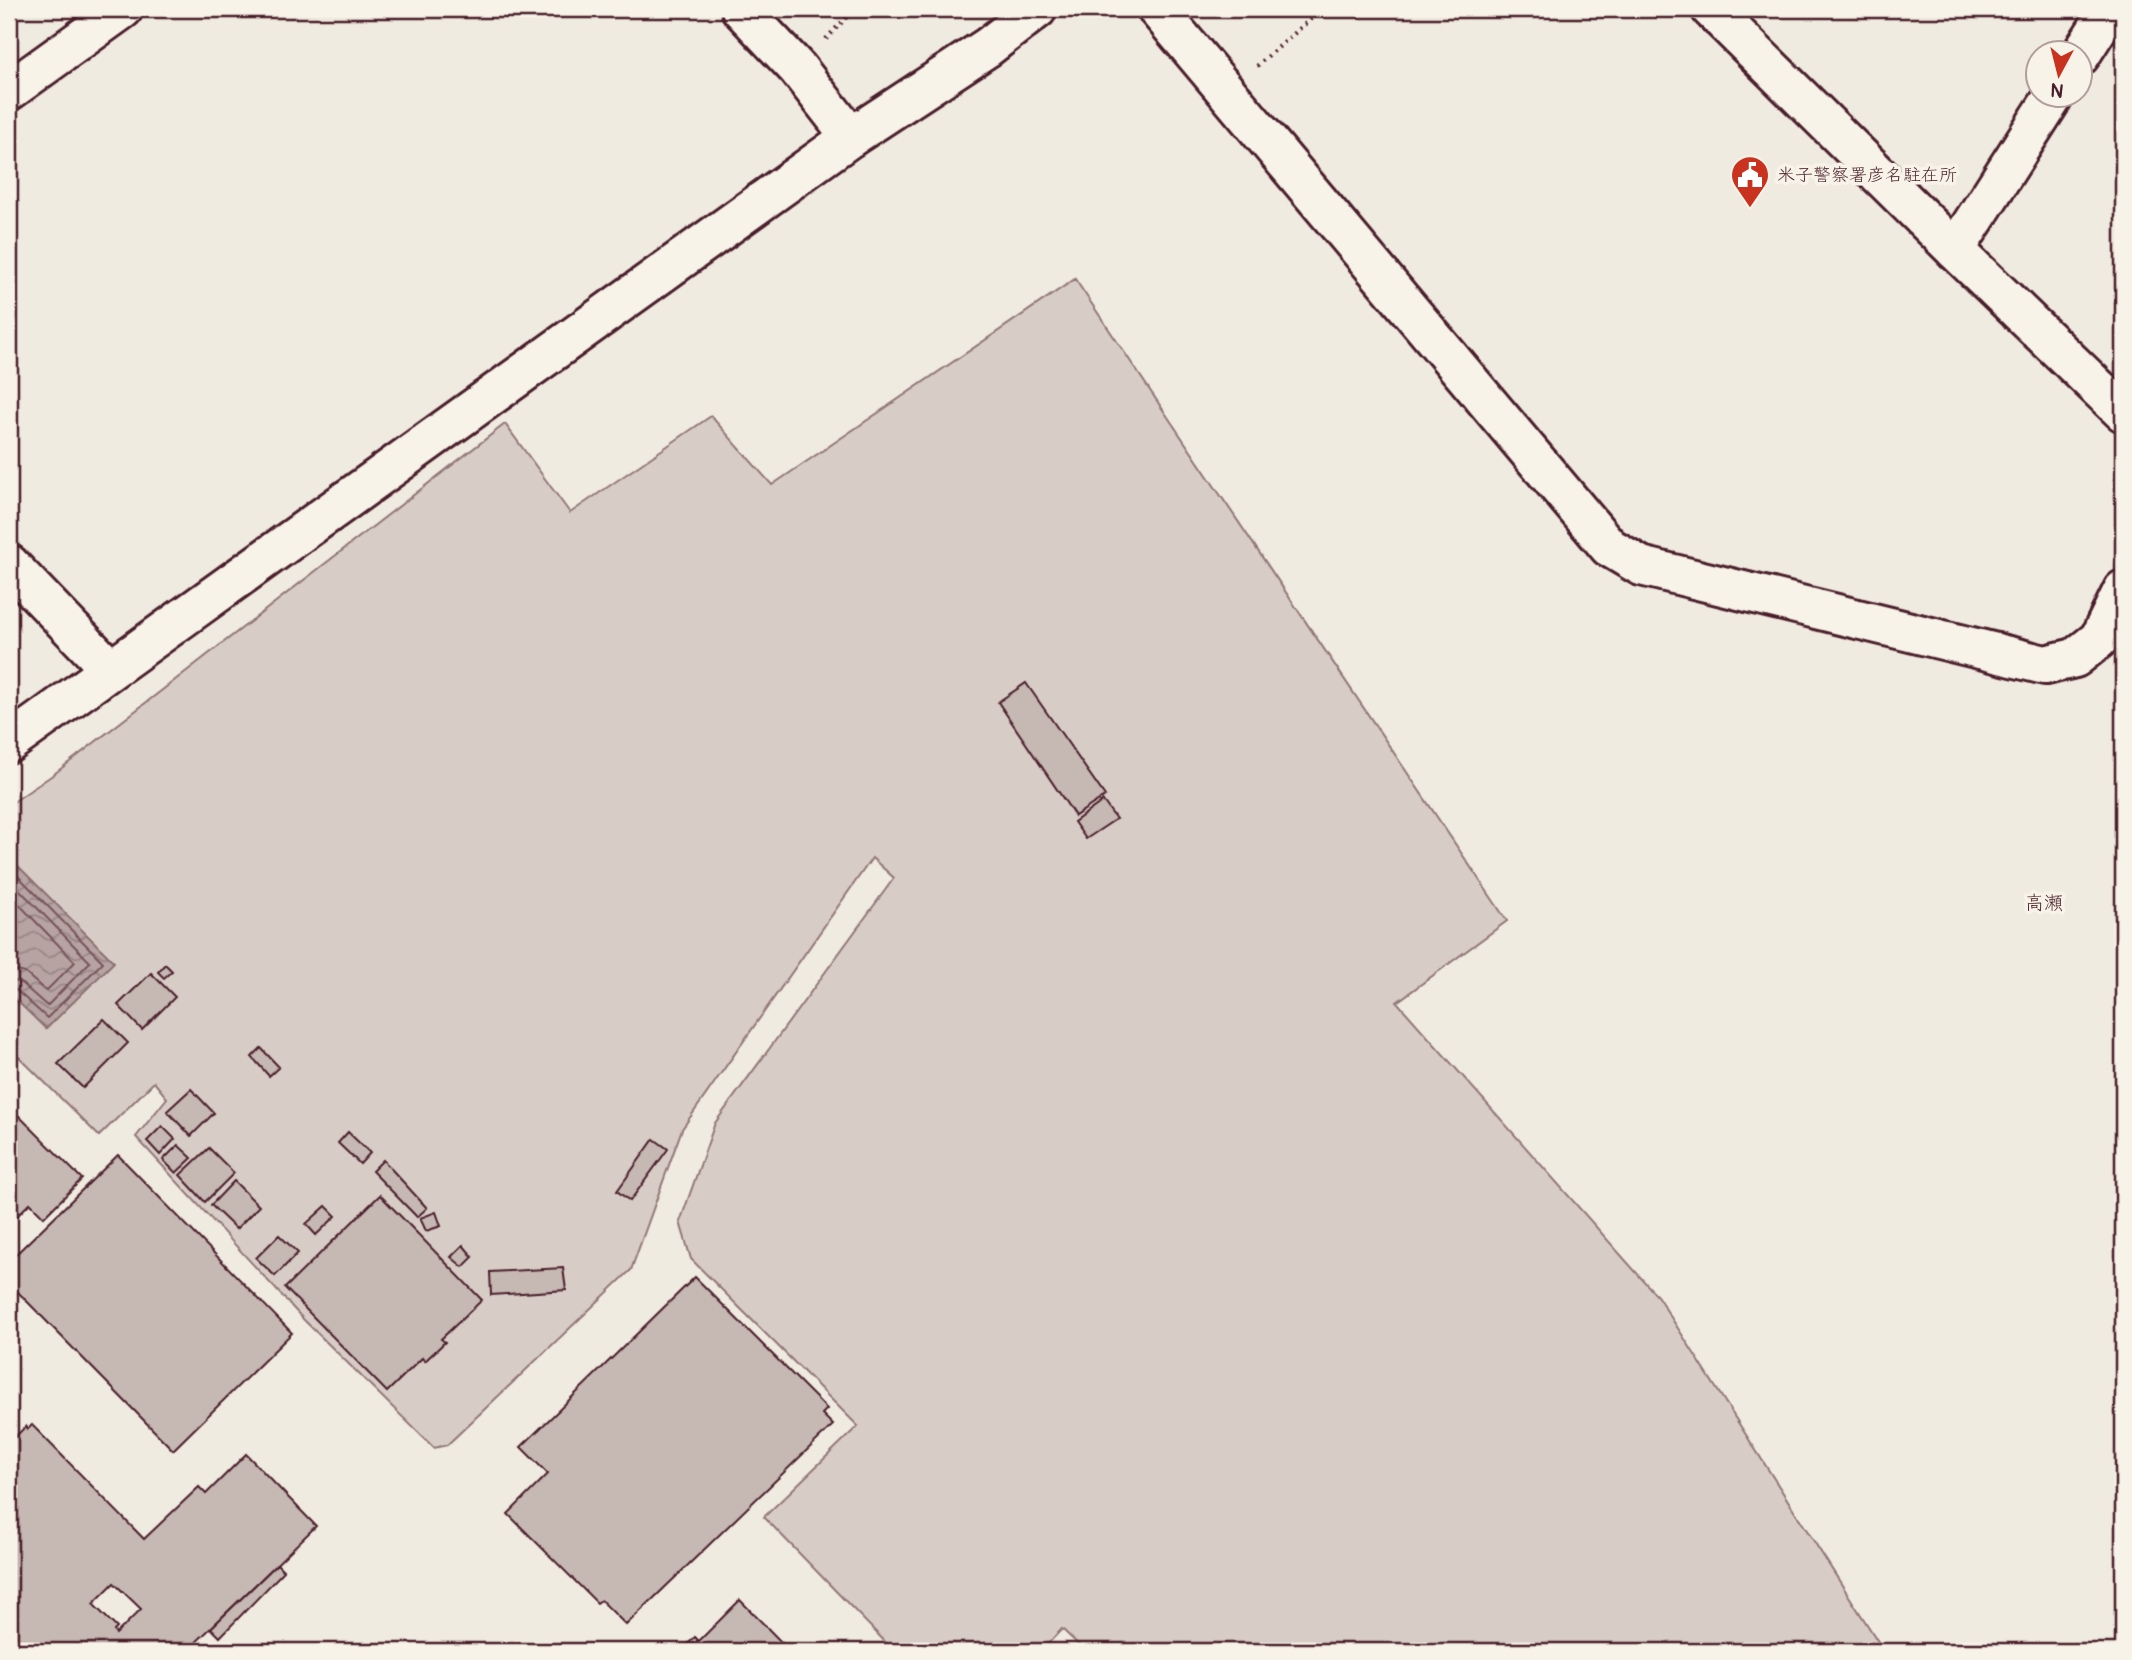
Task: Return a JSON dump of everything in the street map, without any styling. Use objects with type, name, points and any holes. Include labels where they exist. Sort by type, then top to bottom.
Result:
[{"type":"street","points":[[9,91],[123,9]]},
{"type":"street","points":[[741,9],[798,69],[851,137]]},
{"type":"street","points":[[9,743],[851,137],[988,47],[1037,9]]},
{"type":"street","points":[[1157,9],[1609,547],[1641,566],[2045,665],[2075,658],[2099,639],[2123,590]]},
{"type":"street","points":[[1711,9],[2123,412]]},
{"type":"street","points":[[2091,38],[2110,9]]},
{"type":"street","points":[[1955,250],[2046,108]]},
{"type":"street","points":[[9,564],[110,669]]},
{"type":"path","points":[[1227,93],[1322,9]]},
{"type":"shaded area","points":[[1075,279],[1507,921],[1397,1002],[1658,1297],[1884,1651],[1085,1651],[1062,1629],[1041,1651],[894,1651],[764,1517],[858,1426],[691,1259],[680,1222],[715,1123],[894,878],[872,858],[682,1129],[631,1270],[447,1445],[434,1448],[305,1321],[136,1137],[167,1098],[154,1082],[99,1136],[9,1047],[9,805],[54,774],[505,424],[570,513],[711,416],[772,485]]},
{"type":"water","points":[[9,857],[114,962],[46,1029],[9,993]]},
{"type":"building","points":[[1026,683],[1105,796],[1075,816],[998,702]]},
{"type":"building","points":[[1103,801],[1116,819],[1086,839],[1074,822]]},
{"type":"building","points":[[165,964],[172,971],[164,978],[158,972]]},
{"type":"building","points":[[151,973],[175,997],[142,1030],[118,1005]]},
{"type":"building","points":[[104,1019],[128,1043],[83,1088],[58,1064]]},
{"type":"building","points":[[261,1048],[279,1067],[269,1076],[252,1057]]},
{"type":"building","points":[[191,1089],[214,1113],[191,1136],[167,1111]]},
{"type":"building","points":[[9,1106],[82,1179],[44,1217],[30,1203],[10,1223]]},
{"type":"building","points":[[162,1126],[175,1139],[160,1155],[147,1141]]},
{"type":"building","points":[[348,1132],[370,1153],[360,1164],[338,1143]]},
{"type":"building","points":[[654,1139],[668,1149],[630,1201],[617,1191]]},
{"type":"building","points":[[178,1145],[192,1158],[176,1173],[163,1160]]},
{"type":"building","points":[[209,1148],[234,1173],[205,1202],[180,1175]]},
{"type":"building","points":[[118,1155],[292,1333],[173,1450],[9,1283],[9,1261]]},
{"type":"building","points":[[383,1160],[427,1208],[417,1217],[372,1171]]},
{"type":"building","points":[[234,1181],[259,1206],[236,1229],[211,1205]]},
{"type":"building","points":[[380,1195],[482,1300],[441,1339],[445,1342],[425,1361],[422,1358],[387,1392],[285,1288]]},
{"type":"building","points":[[326,1206],[336,1216],[316,1235],[306,1224]]},
{"type":"building","points":[[436,1212],[441,1226],[426,1231],[420,1218]]},
{"type":"building","points":[[279,1235],[298,1253],[275,1276],[256,1258]]},
{"type":"building","points":[[463,1245],[473,1257],[463,1267],[451,1257]]},
{"type":"building","points":[[563,1268],[566,1290],[491,1295],[490,1272]]},
{"type":"building","points":[[695,1277],[827,1409],[822,1414],[833,1425],[626,1625],[601,1600],[597,1603],[508,1514],[548,1474],[521,1447]]},
{"type":"building","points":[[32,1425],[144,1539],[199,1487],[206,1494],[246,1454],[316,1526],[187,1651],[9,1651],[9,1443],[26,1426],[28,1429]],"holes":[[[114,1583],[141,1609],[116,1634],[114,1631],[117,1628],[93,1604]]]},
{"type":"building","points":[[277,1564],[284,1571],[220,1637],[211,1628]]},
{"type":"building","points":[[740,1600],[790,1651],[689,1651]]},
{"type":"building","points":[[695,1637],[698,1640],[686,1651],[681,1651]]},
{"type":"place","name":"米子警察署彦名駐在所","points":[[1750,209]]},
{"type":"district","name":"高瀬","points":[[2044,903]]}]
